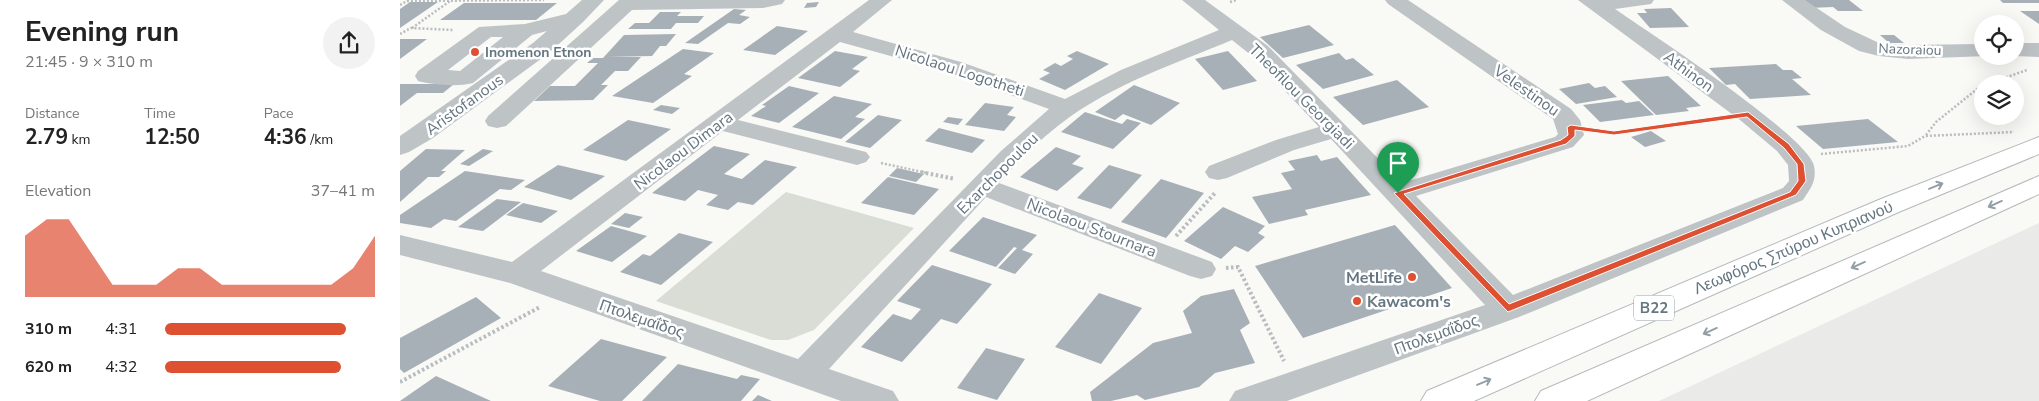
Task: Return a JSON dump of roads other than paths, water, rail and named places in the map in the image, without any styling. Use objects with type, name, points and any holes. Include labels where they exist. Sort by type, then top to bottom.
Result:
[{"type":"main road","name":"Λεωφόρος Σπύρου Κυπριανού","points":[[1439,401],[1880,209],[2028,138]]},
{"type":"main road","points":[[1553,401],[2039,184]]},
{"type":"street","name":"Aristofanous","points":[[400,147],[424,133],[500,78],[576,18],[594,0]]},
{"type":"street","name":"Nicolaou Dimara","points":[[517,274],[719,123],[844,36],[882,0]]},
{"type":"street","name":"Theofilou Georgiadi","points":[[1192,0],[1260,51],[1508,309]]},
{"type":"street","name":"Velestinou","points":[[1396,0],[1562,114],[1571,127],[1571,136],[1564,142],[1398,193]]},
{"type":"street","points":[[1591,2],[1644,0]]},
{"type":"street","name":"Nazoraiou","points":[[1792,0],[1850,38],[1867,46],[1889,50],[1974,50]]},
{"type":"street","points":[[497,121],[630,2],[769,1]]},
{"type":"street","name":"Athinon","points":[[1591,2],[1748,115],[1786,146]]},
{"type":"street","points":[[500,78],[426,76],[486,31],[525,30],[576,18]]},
{"type":"street","points":[[465,78],[525,30]]},
{"type":"street","name":"Exarchopoulou","points":[[804,374],[982,186],[1025,143],[1067,108],[1108,85],[1146,67],[1234,32]]},
{"type":"street","name":"Nicolaou Logotheti","points":[[844,36],[876,43],[1025,91],[1067,108]]},
{"type":"street","points":[[2024,54],[2036,60]]},
{"type":"street","points":[[719,123],[857,157]]},
{"type":"street","points":[[1218,172],[1285,145],[1336,130]]},
{"type":"street","name":"Πτολεμαΐδος","points":[[1247,401],[1508,309],[1793,194],[1802,181],[1800,164],[1786,146]]},
{"type":"street","name":"Nicolaou Stournara","points":[[982,186],[1201,269]]},
{"type":"street","name":"Πτολεμαΐδος","points":[[400,245],[517,274],[881,401]]},
{"type":"place","name":"Inomenon Etnon","points":[[475,52]]},
{"type":"place","name":"MetLife","points":[[1412,277]]},
{"type":"place","name":"Kawacom's","points":[[1357,301]]}]
